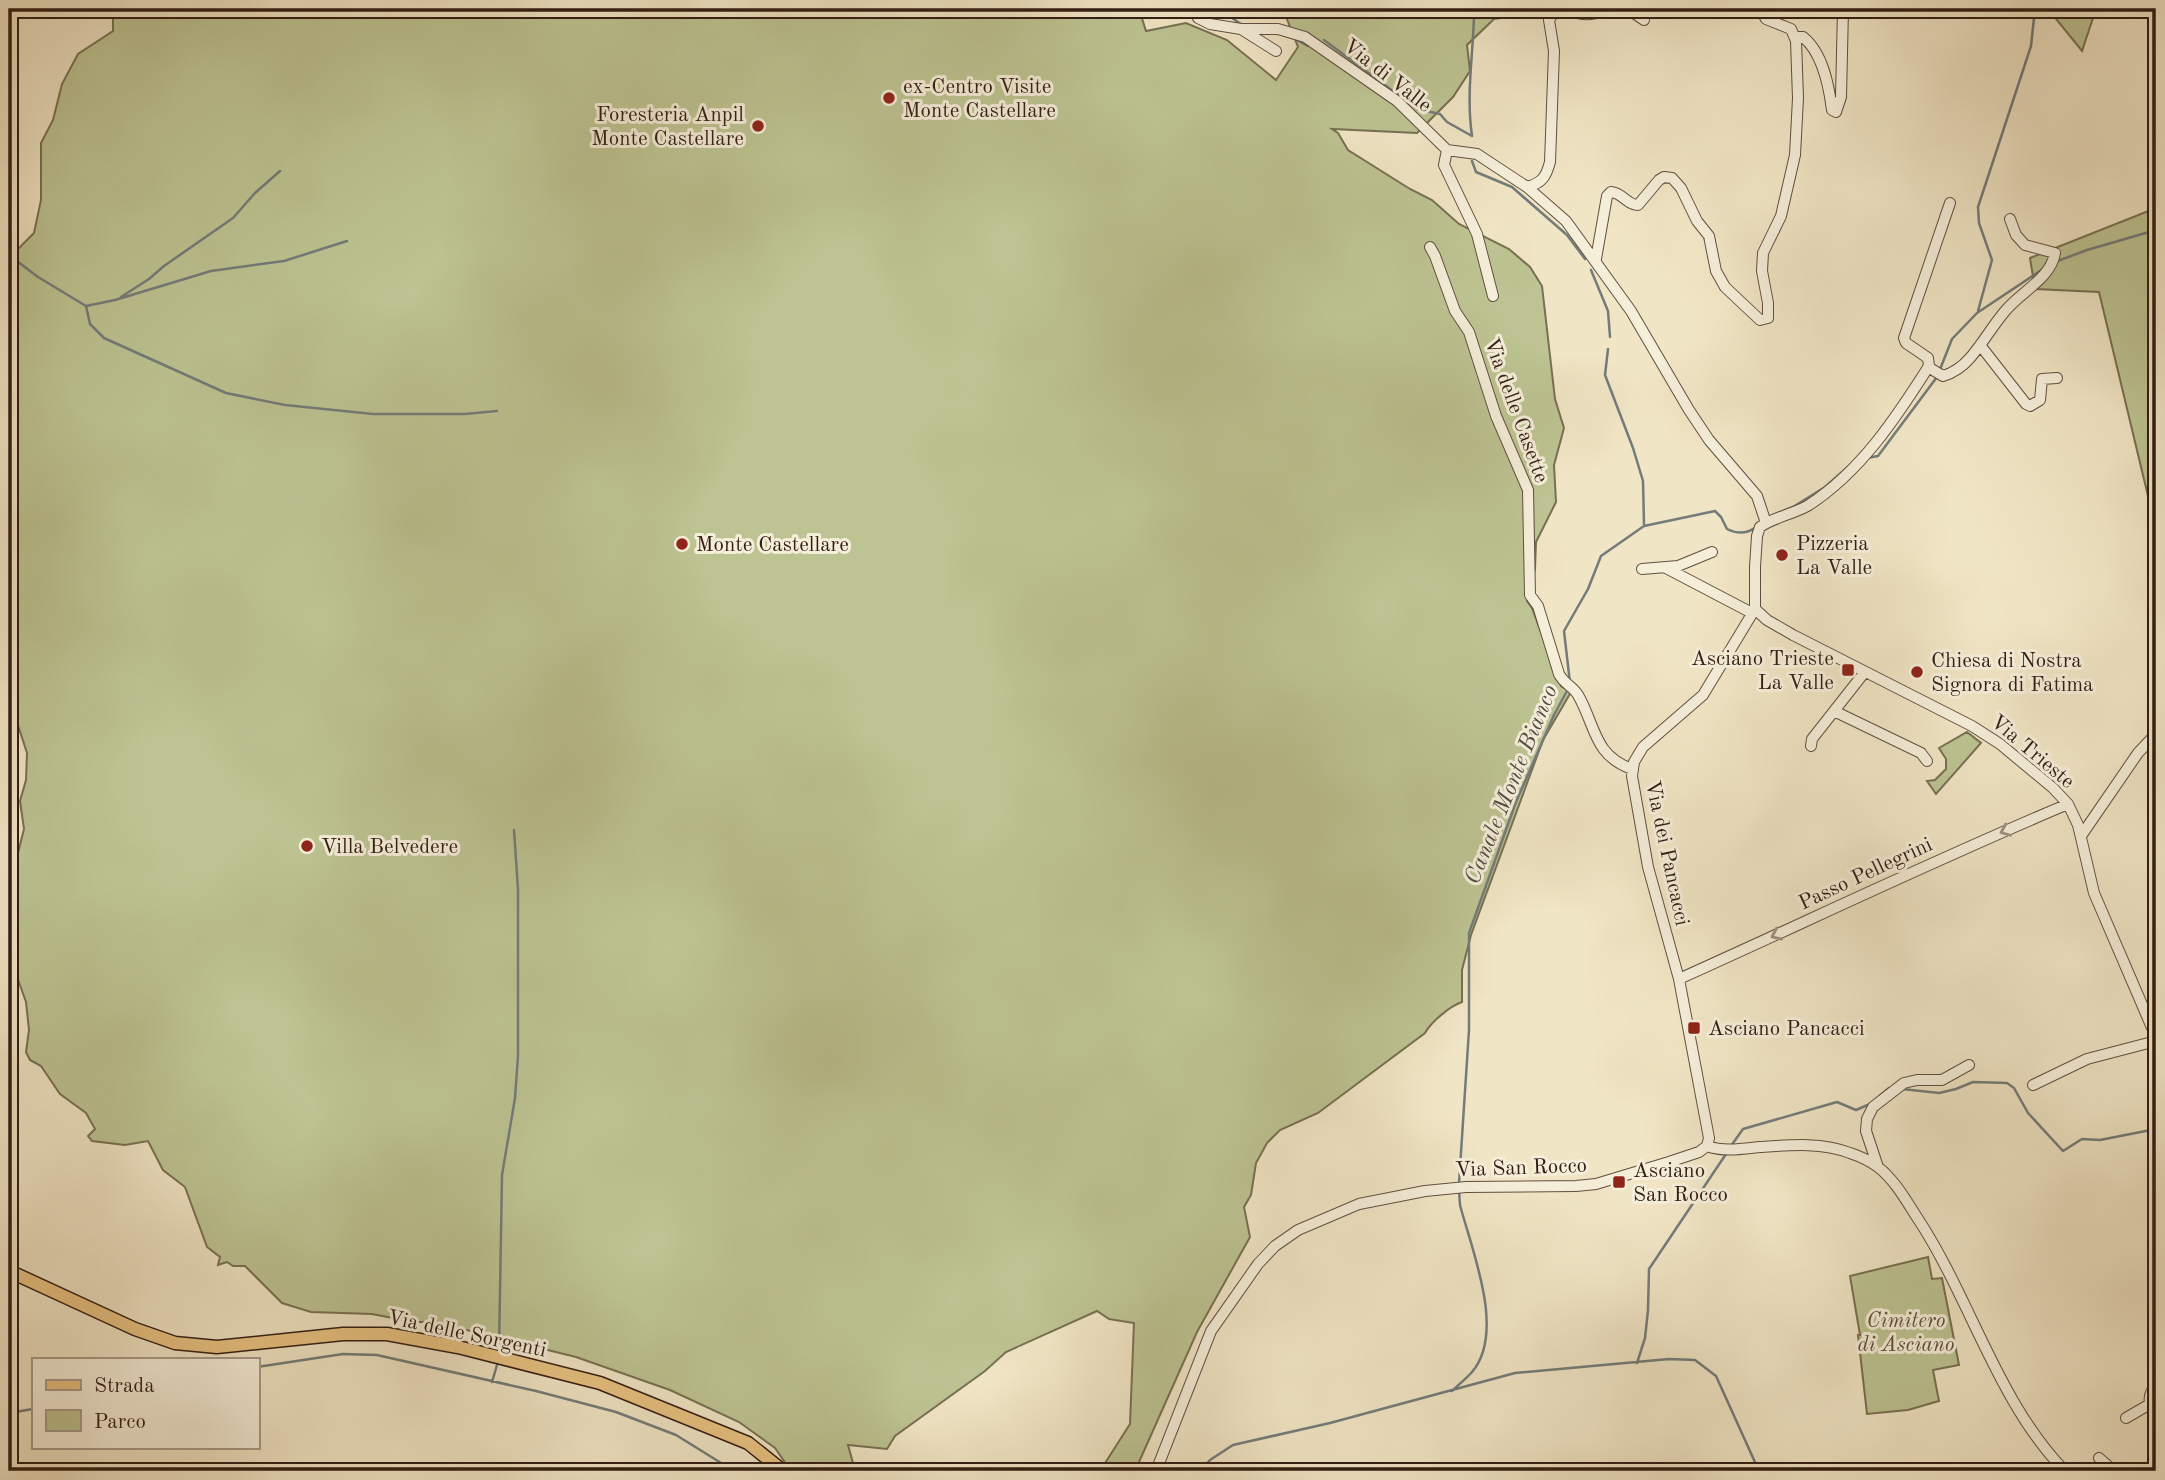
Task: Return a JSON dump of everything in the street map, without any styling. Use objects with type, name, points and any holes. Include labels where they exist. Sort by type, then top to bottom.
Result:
[{"type":"main road","name":"Via delle Sorgenti","points":[[9,1271],[135,1329],[175,1343],[217,1347],[343,1334],[387,1334],[436,1342],[589,1380],[632,1394],[748,1443],[783,1471]]},
{"type":"street","points":[[1527,187],[1544,178],[1550,162],[1554,51],[1549,20],[1555,10],[1559,9],[1590,14],[1604,9]]},
{"type":"street","points":[[1628,9],[1644,20]]},
{"type":"street","points":[[1595,259],[1611,192],[1616,192],[1632,205],[1638,205],[1659,180],[1664,177],[1672,178],[1681,188],[1697,221],[1709,236],[1716,271],[1725,286],[1760,320],[1768,318],[1762,271],[1763,253],[1781,216],[1795,155],[1798,98],[1796,41],[1791,29],[1766,19],[1760,9]]},
{"type":"street","points":[[1796,41],[1803,37],[1812,47],[1829,85],[1832,110],[1838,110],[1841,97],[1843,9]]},
{"type":"street","name":"Via di Valle","points":[[1201,13],[1210,24],[1287,32],[1305,37],[1397,101],[1447,149]]},
{"type":"street","points":[[1241,29],[1276,51]]},
{"type":"street","points":[[1493,296],[1477,234],[1444,165],[1447,149],[1477,153],[1527,187],[1566,221],[1631,311],[1709,440],[1752,489],[1765,519]]},
{"type":"street","points":[[1754,611],[1757,533],[1765,519],[1791,514],[1812,502],[1860,463],[1930,369],[1928,358],[1906,343],[1904,338],[1950,203]]},
{"type":"street","points":[[1930,369],[1943,376],[1961,366],[2021,293],[2039,281],[2055,257],[2055,253],[2021,242],[2010,219]]},
{"type":"street","name":"Via delle Casette","points":[[1430,247],[1455,311],[1469,332],[1496,416],[1528,489],[1530,595],[1538,606],[1559,674],[1564,684],[1574,690],[1603,750],[1616,762],[1632,769]]},
{"type":"street","points":[[1980,345],[2030,406],[2040,400],[2042,379],[2057,378]]},
{"type":"street","points":[[1642,569],[1686,564],[1712,552]]},
{"type":"street","name":"Via Trieste","points":[[1666,568],[1754,611],[1864,673],[1979,730],[2053,788],[2068,804],[2081,835],[2085,864],[2094,893],[2151,1012],[2156,1039]]},
{"type":"street","name":"Via dei Pancacci","points":[[1707,1146],[1709,1138],[1704,1107],[1679,979],[1648,867],[1632,790],[1632,769],[1636,756],[1643,747],[1703,695],[1754,611]]},
{"type":"street","points":[[1811,746],[1812,739],[1836,712],[1864,673]]},
{"type":"street","points":[[1836,712],[1922,753],[1927,761]]},
{"type":"street","points":[[2081,835],[2138,753],[2156,734]]},
{"type":"street","name":"Passo Pellegrini","points":[[1679,979],[1960,850],[2068,804]]},
{"type":"street","points":[[2033,1085],[2087,1059],[2156,1039]]},
{"type":"street","points":[[1878,1167],[1866,1124],[1873,1107],[1904,1083],[1942,1080],[1969,1065]]},
{"type":"street","points":[[1707,1146],[1721,1150],[1819,1146],[1849,1153],[1878,1167],[1895,1185],[1928,1233],[2022,1416],[2045,1449],[2065,1471]]},
{"type":"street","name":"Via San Rocco","points":[[1156,1471],[1211,1331],[1245,1279],[1270,1251],[1303,1227],[1345,1209],[1383,1198],[1451,1188],[1590,1185],[1699,1152],[1707,1146]]},
{"type":"street","points":[[2126,1418],[2153,1408],[2150,1394],[2156,1386]]},
{"type":"street","points":[[2099,1458],[2114,1471]]},
{"type":"green space","points":[[113,9],[1139,9],[1146,31],[1186,23],[1227,40],[1276,80],[1298,47],[1283,9],[1543,9],[1539,12],[1494,19],[1467,45],[1470,71],[1453,97],[1417,133],[1332,129],[1338,133],[1348,150],[1432,200],[1459,224],[1509,249],[1530,267],[1542,286],[1555,399],[1564,428],[1554,465],[1556,502],[1536,542],[1535,569],[1527,601],[1561,686],[1571,692],[1543,740],[1471,935],[1462,970],[1462,1002],[1318,1113],[1280,1130],[1267,1143],[1256,1163],[1251,1195],[1244,1207],[1250,1237],[1197,1332],[1135,1471],[1100,1471],[1130,1424],[1134,1323],[1109,1319],[1097,1311],[1006,1352],[985,1371],[895,1436],[887,1449],[848,1445],[858,1471],[791,1471],[775,1448],[739,1422],[670,1390],[576,1357],[434,1322],[413,1322],[372,1314],[311,1312],[282,1303],[245,1266],[233,1266],[227,1262],[218,1265],[220,1257],[207,1247],[185,1187],[163,1170],[148,1141],[125,1145],[92,1141],[88,1136],[95,1129],[86,1113],[60,1094],[41,1066],[30,1060],[26,1052],[29,1030],[26,1002],[16,974],[11,933],[15,865],[24,829],[20,801],[26,780],[27,753],[9,698],[9,258],[34,233],[41,200],[41,143],[53,120],[62,84],[78,54],[113,31]]},
{"type":"green space","points":[[2048,9],[2096,9],[2082,51]]},
{"type":"green space","points":[[2156,208],[2156,499],[2148,496],[2099,292],[2035,289],[2030,258]]},
{"type":"green space","points":[[1967,732],[1981,743],[1936,794],[1927,781],[1935,780],[1946,769],[1946,759],[1939,748]]},
{"type":"green space","name":"Cimitero di Asciano","points":[[1928,1257],[1932,1279],[1942,1278],[1959,1365],[1933,1370],[1939,1401],[1908,1410],[1867,1414],[1860,1335],[1850,1276]]},
{"type":"waterway","points":[[1469,9],[1474,16]]},
{"type":"waterway","points":[[1474,16],[1508,9]]},
{"type":"waterway","points":[[1978,311],[1992,260],[1979,223],[1978,207],[2031,46],[2035,9]]},
{"type":"waterway","points":[[1098,16],[1195,15]]},
{"type":"waterway","points":[[1207,16],[1229,16],[1241,24]]},
{"type":"waterway","points":[[1472,136],[1470,91],[1474,16]]},
{"type":"waterway","points":[[1291,37],[1308,46]]},
{"type":"waterway","points":[[1324,40],[1417,109],[1440,114],[1447,122],[1472,136]]},
{"type":"waterway","points":[[1472,161],[1476,172],[1512,187],[1567,235],[1585,259]]},
{"type":"waterway","points":[[121,297],[233,218],[255,193],[280,171]]},
{"type":"waterway","points":[[2055,262],[2156,230]]},
{"type":"waterway","points":[[9,255],[38,277],[86,306],[211,271],[284,261],[347,241]]},
{"type":"waterway","name":"Canale Monte Bianco","points":[[1867,458],[1878,456],[1937,377],[1952,339],[1977,313],[2043,269]]},
{"type":"waterway","points":[[1591,270],[1608,311],[1610,337]]},
{"type":"waterway","points":[[86,306],[90,324],[104,338],[226,393],[285,405],[373,414],[465,414],[497,411]]},
{"type":"waterway","points":[[1608,349],[1605,375],[1643,481],[1644,524]]},
{"type":"waterway","name":"Canale Monte Bianco","points":[[1773,515],[1793,507],[1825,487],[1849,466]]},
{"type":"waterway","name":"Canale Monte Bianco","points":[[1570,683],[1564,631],[1588,589],[1601,556],[1644,526],[1715,511],[1731,531],[1746,532],[1756,527]]},
{"type":"waterway","name":"Canale Monte Bianco","points":[[1459,1183],[1469,1030],[1469,933],[1516,802],[1568,689]]},
{"type":"waterway","points":[[499,1350],[502,1175],[515,1098],[518,1056],[518,889],[514,830]]},
{"type":"waterway","points":[[1902,1089],[1939,1093],[1973,1082],[2007,1083],[2014,1088],[2028,1113],[2063,1151],[2082,1139],[2100,1140],[2156,1129]]},
{"type":"waterway","points":[[1877,1098],[1892,1088]]},
{"type":"waterway","points":[[1731,1146],[1743,1129],[1837,1102],[1856,1110],[1870,1104]]},
{"type":"waterway","points":[[1637,1363],[1645,1338],[1649,1269],[1728,1151]]},
{"type":"waterway","name":"Canale Monte Bianco","points":[[1452,1391],[1472,1372],[1482,1355],[1486,1336],[1483,1291],[1460,1205],[1459,1190]]},
{"type":"waterway","points":[[259,1367],[343,1354],[377,1355],[616,1412],[676,1435],[734,1471]]},
{"type":"waterway","points":[[1200,1471],[1210,1460],[1233,1445],[1330,1423],[1515,1373],[1669,1359],[1695,1360],[1716,1376],[1759,1471]]},
{"type":"waterway","points":[[492,1382],[497,1365]]},
{"type":"waterway","points":[[9,1413],[32,1409]]},
{"type":"waterway","points":[[139,1471],[225,1467],[255,1471]]},
{"type":"place","name":"ex-Centro Visite Monte Castellare","points":[[889,98]]},
{"type":"place","name":"Foresteria Anpil Monte Castellare","points":[[758,126]]},
{"type":"place","name":"Monte Castellare","points":[[682,544]]},
{"type":"place","name":"Pizzeria La Valle","points":[[1782,555]]},
{"type":"place","name":"Asciano Trieste La Valle","points":[[1848,670]]},
{"type":"place","name":"Chiesa di Nostra Signora di Fatima","points":[[1917,672]]},
{"type":"place","name":"Villa Belvedere","points":[[307,846]]},
{"type":"place","name":"Asciano Pancacci","points":[[1694,1028]]},
{"type":"place","name":"Asciano San Rocco","points":[[1619,1182]]}]
